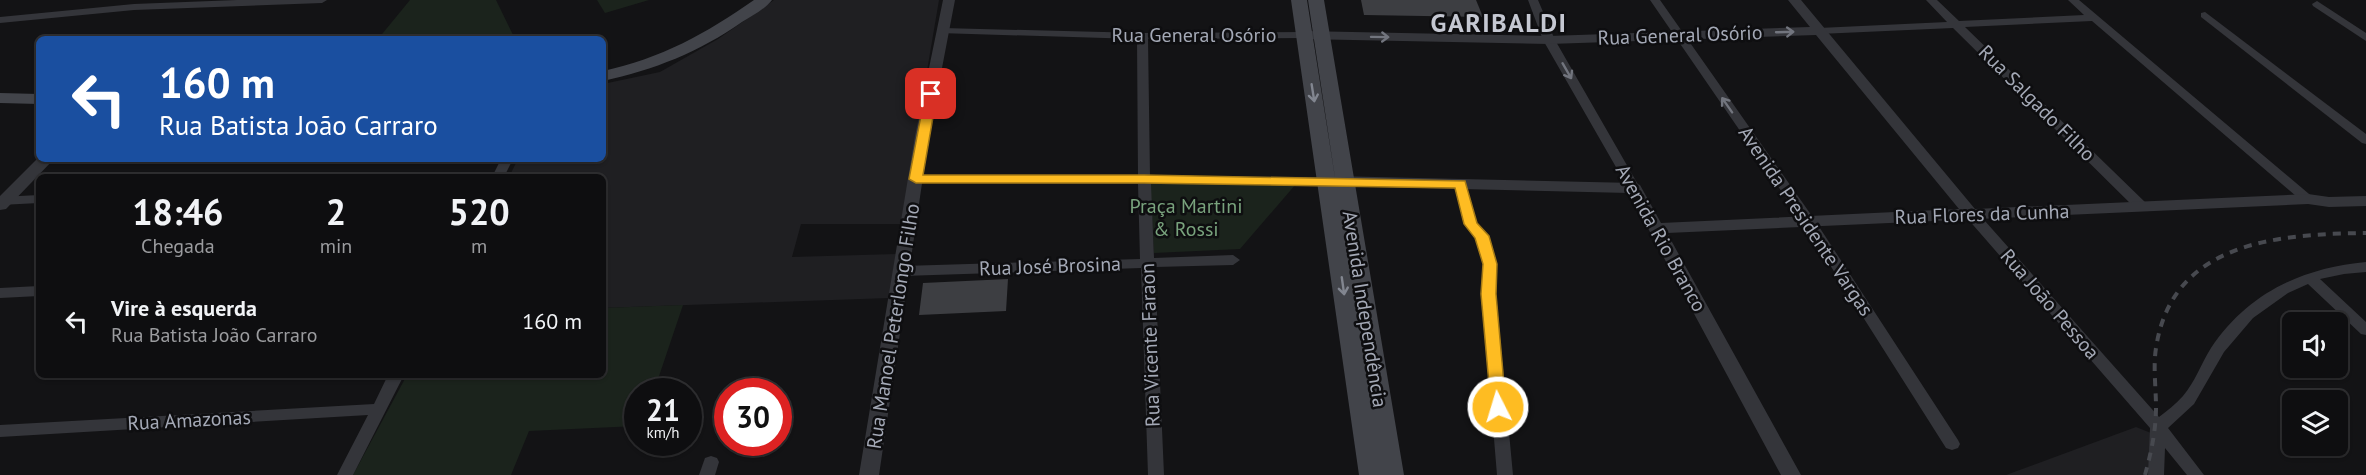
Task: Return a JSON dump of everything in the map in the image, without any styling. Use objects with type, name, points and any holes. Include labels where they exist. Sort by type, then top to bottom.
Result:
[{"type":"main road","points":[[606,67],[660,54],[699,34],[748,0]]},
{"type":"main road","points":[[606,75],[664,61],[722,31],[764,0]]},
{"type":"main road","name":"Avenida Independência","points":[[1299,0],[1312,36],[1336,181],[1392,475]]},
{"type":"main road","name":"Avenida Independência","points":[[1312,36],[1316,0]]},
{"type":"main road","points":[[0,88],[36,89]]},
{"type":"main road","points":[[0,98],[36,99]]},
{"type":"main road","name":"Avenida Independência","points":[[1336,181],[1371,475]]},
{"type":"street","points":[[108,9],[118,0]]},
{"type":"street","points":[[0,20],[29,19],[108,9],[322,0]]},
{"type":"street","name":"Rua Manoel Peterlongo Filho","points":[[869,475],[916,179],[949,0]]},
{"type":"street","name":"Avenida Rio Branco","points":[[1533,0],[1550,40],[1791,475]]},
{"type":"street","name":"Avenida Presidente Vargas","points":[[1655,0],[1809,222],[1952,444]]},
{"type":"street","name":"Rua João Pessoa","points":[[1794,0],[1972,214],[2194,472]]},
{"type":"street","name":"Rua Salgado Filho","points":[[1931,0],[2142,207]]},
{"type":"street","points":[[2073,0],[2319,198],[2366,201]]},
{"type":"street","points":[[2317,4],[2366,38]]},
{"type":"street","points":[[2205,15],[2366,140]]},
{"type":"street","name":"Rua General Osório","points":[[943,31],[1142,36],[1550,40],[1820,31],[2093,18]]},
{"type":"street","name":"Rua Vicente Faraon","points":[[1142,36],[1144,179],[1155,475]]},
{"type":"street","points":[[1,202],[43,162]]},
{"type":"street","points":[[916,179],[1336,181],[1634,188]]},
{"type":"street","points":[[1460,184],[1471,224],[1482,236],[1490,264],[1489,294],[1504,475]]},
{"type":"street","points":[[2319,198],[2366,192]]},
{"type":"street","name":"Rua Flores da Cunha","points":[[1656,228],[2319,198]]},
{"type":"street","points":[[1,202],[36,199]]},
{"type":"street","name":"Rua José Brosina","points":[[903,271],[1233,260]]},
{"type":"street","points":[[2156,475],[2158,428],[2189,399],[2219,348],[2249,312],[2287,286],[2309,277],[2347,268],[2366,267]]},
{"type":"street","points":[[2309,277],[2366,330]]},
{"type":"street","points":[[0,293],[36,291]]},
{"type":"street","points":[[345,475],[394,378]]},
{"type":"street","name":"Rua Amazonas","points":[[0,431],[379,409]]},
{"type":"shaded area","points":[[774,0],[939,0],[901,224],[801,224],[792,257],[896,254],[889,298],[606,308],[606,174],[510,174],[516,162],[606,162],[606,83],[660,72],[718,39]]},
{"type":"shaded area","points":[[2136,427],[2156,435],[2152,475],[2006,475]]},
{"type":"green space","points":[[410,0],[496,0],[514,36],[380,36]]},
{"type":"green space","points":[[597,0],[649,0],[605,13]]},
{"type":"green space","name":"Praça Martini & Rossi","points":[[1150,183],[1296,184],[1240,249],[1154,253]]},
{"type":"green space","points":[[683,305],[658,378],[624,378],[624,427],[529,431],[511,475],[353,475],[405,378],[606,378],[606,308]]},
{"type":"building","points":[[1361,0],[1476,0],[1483,17],[1364,15]]},
{"type":"building","points":[[1008,279],[1006,311],[919,315],[923,283]]},
{"type":"railway","points":[[2145,475],[2155,425],[2156,348],[2166,312],[2183,285],[2207,265],[2234,251],[2299,236],[2366,233]]},
{"type":"district","name":"GARIBALDI","points":[[1499,22]]},
{"type":"route","points":[[931,94],[916,179],[1144,179],[1460,184],[1471,224],[1482,236],[1490,264],[1489,294],[1498,407]]}]
